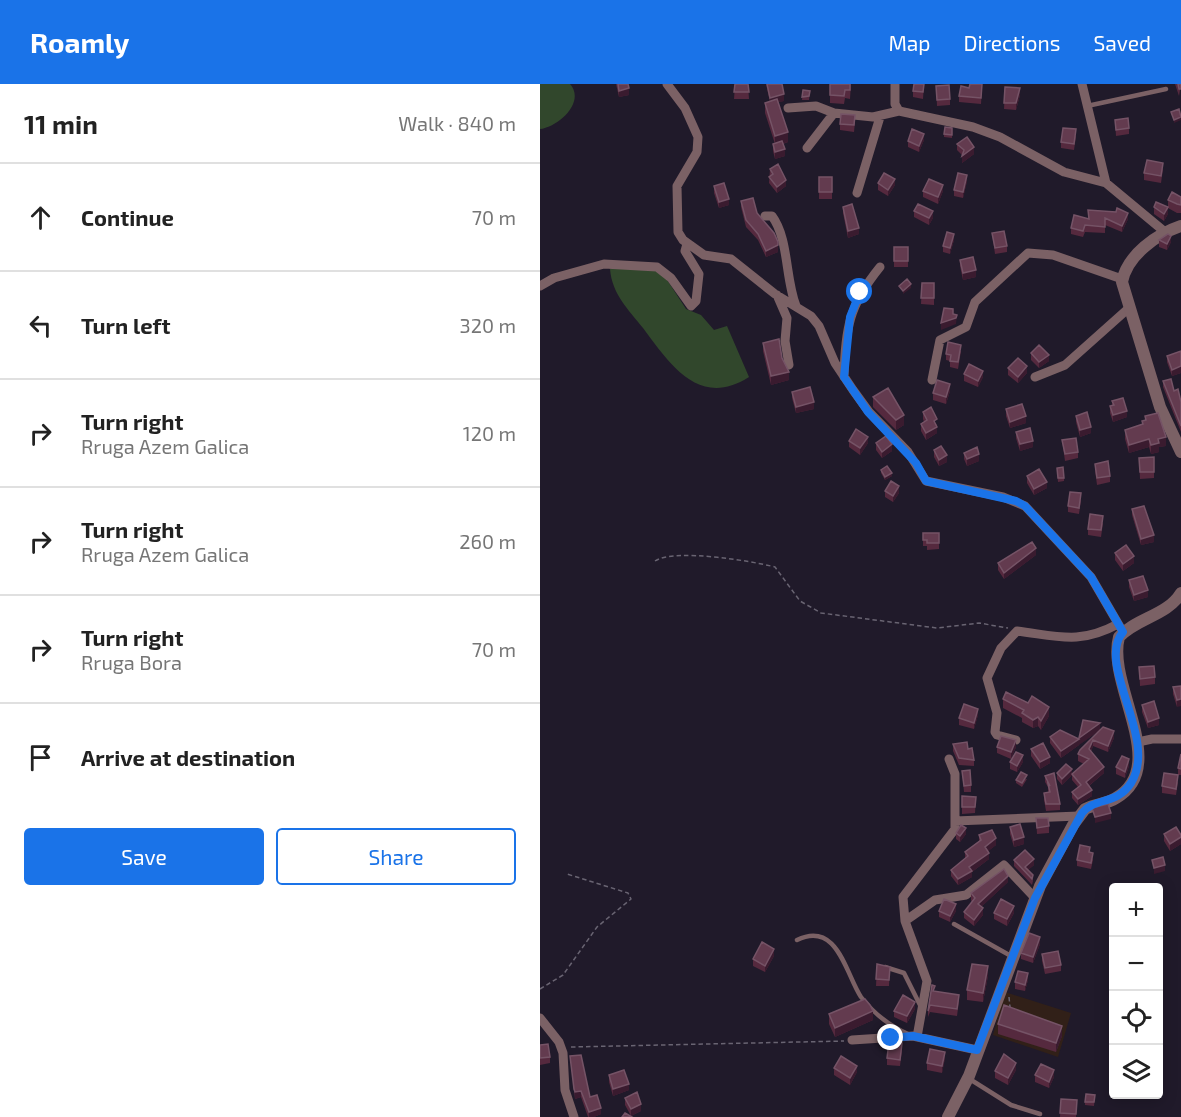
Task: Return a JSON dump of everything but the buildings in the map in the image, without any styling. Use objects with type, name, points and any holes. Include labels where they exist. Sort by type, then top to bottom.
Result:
[{"type":"street","points":[[667,84],[690,116],[698,137],[697,152],[692,164],[677,186],[678,232],[687,244],[704,255],[731,259],[777,295],[811,316],[819,326],[835,363],[868,412],[916,463],[926,481],[1003,496],[1025,506],[1091,577],[1121,628],[1117,644],[1119,675],[1138,742],[1137,771],[1125,791],[1115,799],[1085,809],[1079,816],[1035,898],[968,1078],[948,1117]]},
{"type":"street","points":[[895,84],[895,104],[898,111]]},
{"type":"street","points":[[1082,84],[1106,183]]},
{"type":"street","points":[[788,108],[816,106],[834,113],[880,117],[898,111],[974,126],[1000,137],[1064,172],[1106,183],[1165,232]]},
{"type":"street","points":[[807,148],[834,113]]},
{"type":"street","points":[[857,193],[880,117]]},
{"type":"street","points":[[765,216],[772,216],[779,230],[786,255],[786,273],[796,306]]},
{"type":"street","points":[[1181,226],[1165,232],[1126,266],[1122,279],[1160,407],[1181,452]]},
{"type":"street","points":[[540,286],[554,278],[604,264],[657,267],[671,278],[691,306],[696,301],[699,274],[685,251],[687,244]]},
{"type":"street","points":[[932,380],[940,340],[966,327],[975,302],[1028,253],[1053,255],[1122,279]]},
{"type":"street","points":[[844,377],[850,317],[860,292],[880,267]]},
{"type":"street","points":[[777,295],[787,318],[785,341],[789,365]]},
{"type":"street","points":[[1035,377],[1065,365],[1130,306]]},
{"type":"street","points":[[1016,740],[997,735],[995,732],[997,713],[987,678],[1001,648],[1017,631],[1075,639],[1121,628],[1170,606],[1181,593]]},
{"type":"street","points":[[1138,742],[1152,739],[1181,740]]},
{"type":"street","points":[[915,1037],[927,981],[905,921],[903,897],[955,829],[956,774],[949,759]]},
{"type":"street","points":[[955,822],[1079,816]]},
{"type":"street","points":[[905,921],[935,900],[966,895],[1004,865],[1035,898]]},
{"type":"street","points":[[540,1018],[561,1047],[565,1090],[574,1117]]},
{"type":"street","points":[[852,1040],[915,1037],[977,1050]]},
{"type":"lane","points":[[1087,106],[1166,89]]},
{"type":"lane","points":[[954,924],[977,939],[1014,957]]},
{"type":"lane","points":[[797,940],[807,936],[816,937],[839,951],[849,968],[853,984],[885,1024],[915,1037]]},
{"type":"lane","points":[[883,967],[901,970],[922,1009]]},
{"type":"lane","points":[[968,1078],[1011,1105],[1040,1114]]},
{"type":"path","points":[[655,561],[668,556],[687,555],[775,567],[800,600],[820,613],[937,628],[979,623],[1017,631]]},
{"type":"path","points":[[540,989],[562,975],[597,927],[631,899],[628,893],[567,874]]},
{"type":"path","points":[[1009,993],[1011,1011]]},
{"type":"path","points":[[561,1047],[656,1047],[675,1042],[739,1045],[852,1040]]},
{"type":"shaded area","points":[[1005,992],[1071,1013],[1058,1057],[993,1035]]},
{"type":"green space","points":[[540,84],[570,84],[575,98],[562,119],[540,129]]},
{"type":"green space","points":[[615,267],[660,269],[686,309],[701,315],[714,330],[727,326],[749,377],[731,386],[715,388],[701,385],[687,378],[664,355],[617,294],[610,269]]},
{"type":"route","points":[[860,292],[850,317],[844,352],[844,377],[868,412],[908,452],[926,481],[1003,496],[1025,506],[1091,577],[1123,632],[1117,644],[1119,675],[1139,745],[1137,771],[1132,782],[1115,799],[1085,809],[1073,825],[1040,886],[977,1050],[913,1036],[891,1038]]}]
